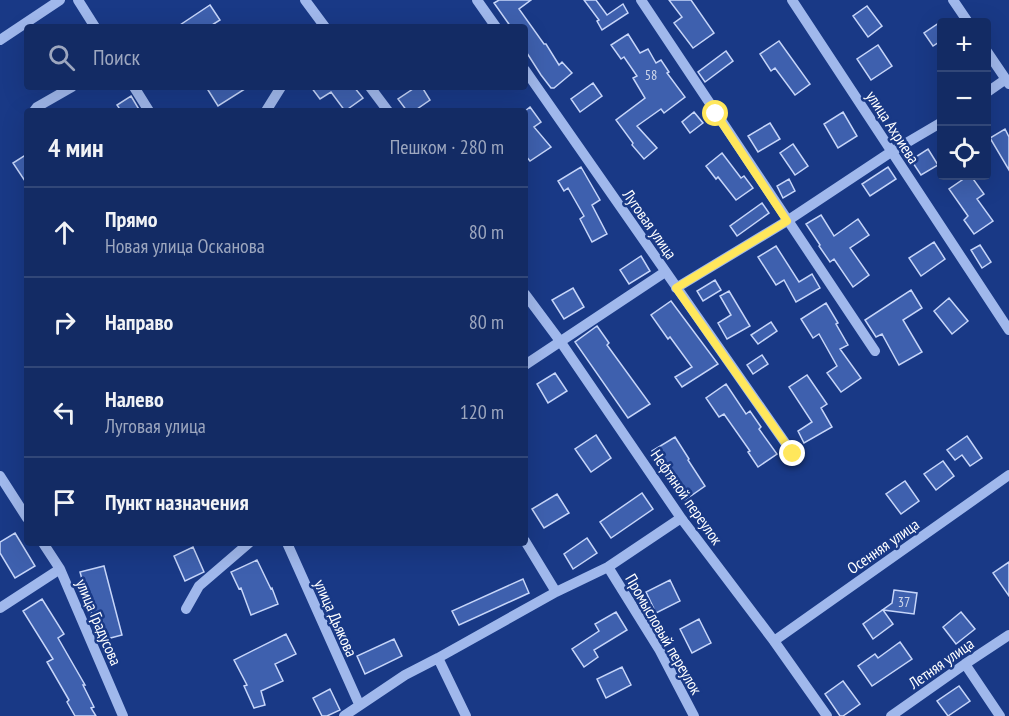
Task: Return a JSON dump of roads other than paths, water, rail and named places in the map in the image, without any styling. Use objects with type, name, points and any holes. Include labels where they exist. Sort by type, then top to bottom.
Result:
[{"type":"street","points":[[0,40],[58,0]]},
{"type":"street","points":[[78,0],[93,24]]},
{"type":"street","points":[[305,0],[321,24]]},
{"type":"street","points":[[477,0],[494,24]]},
{"type":"street","points":[[641,0],[875,351]]},
{"type":"street","name":"улица Ахриева","points":[[792,0],[1008,326]]},
{"type":"street","points":[[953,0],[965,18]]},
{"type":"street","points":[[991,56],[1008,82],[991,91]]},
{"type":"street","name":"Луговая улица","points":[[528,73],[793,454]]},
{"type":"street","points":[[36,108],[67,90]]},
{"type":"street","points":[[136,90],[147,108]]},
{"type":"street","points":[[268,108],[279,90]]},
{"type":"street","points":[[372,90],[386,108]]},
{"type":"street","points":[[676,288],[787,221],[891,152],[937,125]]},
{"type":"street","points":[[528,363],[665,272]]},
{"type":"street","name":"Нефтяной переулок","points":[[528,298],[681,518],[774,641],[827,716]]},
{"type":"street","name":"Осенняя улица","points":[[774,641],[1009,475]]},
{"type":"street","points":[[0,476],[24,513]]},
{"type":"street","points":[[344,716],[405,675],[556,592],[608,567],[681,518]]},
{"type":"street","name":"улица Градусова","points":[[45,546],[60,569],[123,716]]},
{"type":"street","points":[[186,609],[199,586],[246,546]]},
{"type":"street","name":"улица Дьякова","points":[[288,546],[359,704]]},
{"type":"street","points":[[528,546],[556,592]]},
{"type":"street","name":"Промысловый переулок","points":[[608,567],[659,649],[694,716]]},
{"type":"street","points":[[0,608],[60,569]]},
{"type":"street","name":"Летняя улица","points":[[891,716],[1009,635]]},
{"type":"street","points":[[438,658],[466,716]]},
{"type":"street","points":[[965,664],[1000,716]]}]
